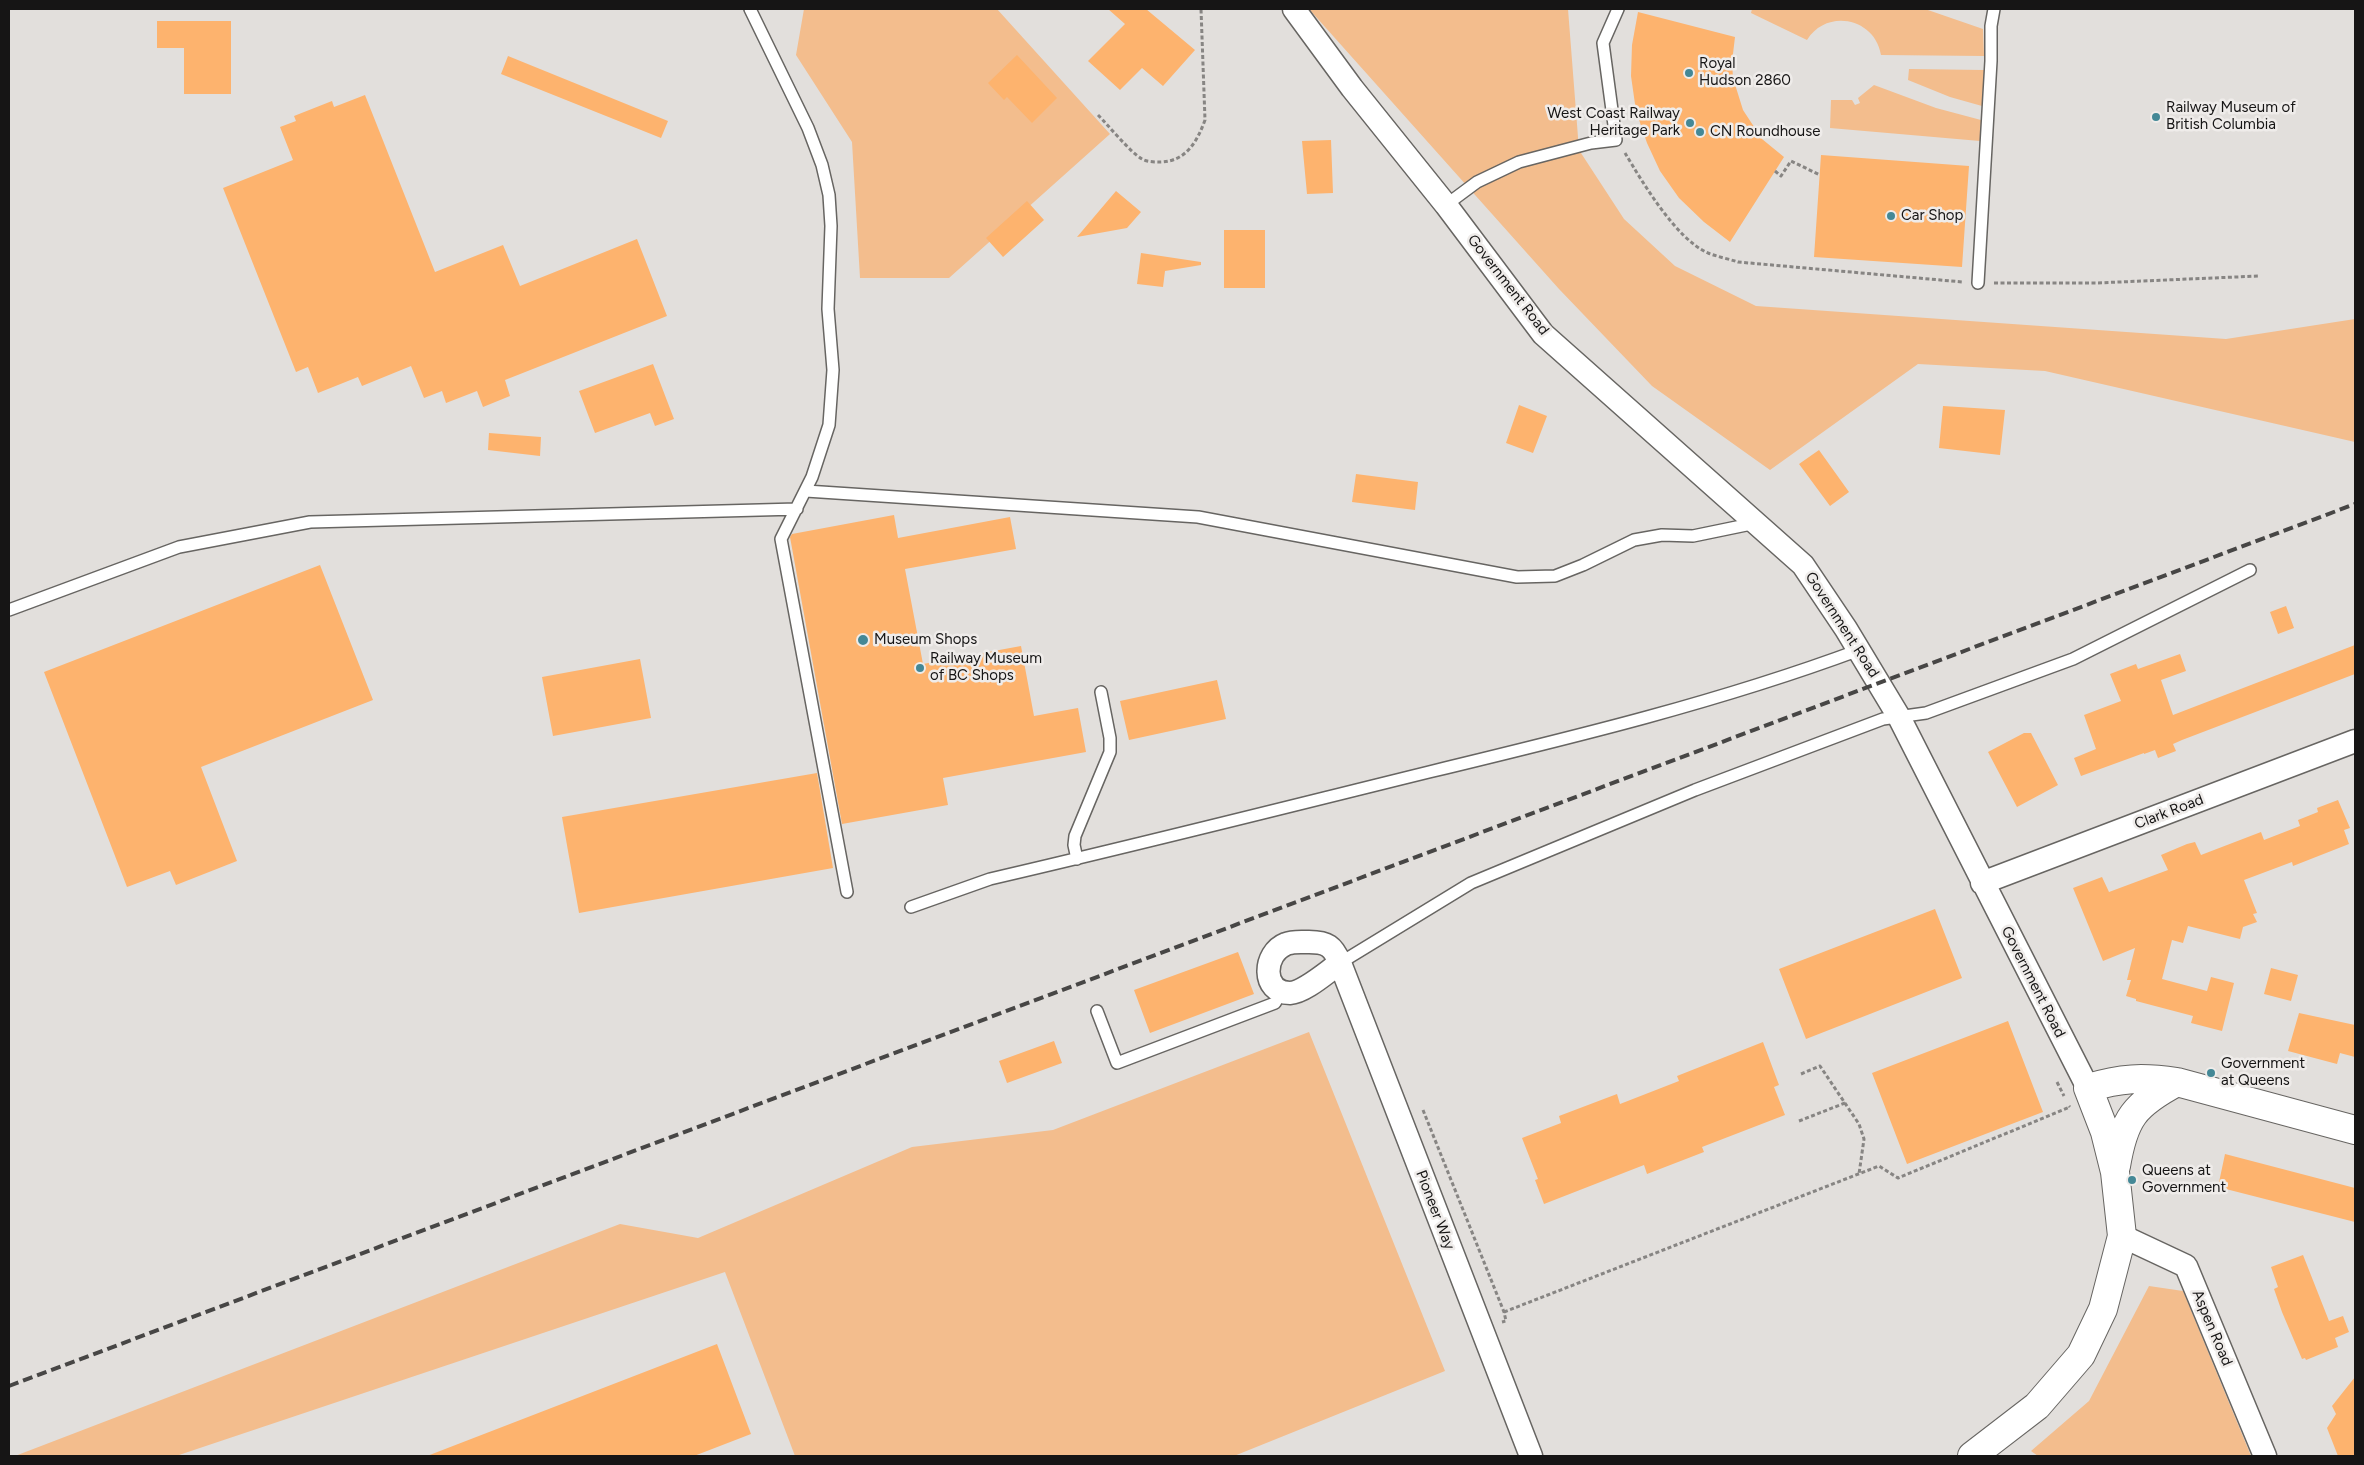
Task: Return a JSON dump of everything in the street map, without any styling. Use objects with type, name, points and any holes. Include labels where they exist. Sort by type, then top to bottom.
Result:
[{"type":"street","name":"Government Road","points":[[1294,9],[1352,88],[1446,205],[1543,334],[1803,565],[1859,650],[1899,717],[2088,1088]]},
{"type":"street","name":"Clark Road","points":[[1982,883],[2355,741]]},
{"type":"street","name":"Pioneer Way","points":[[1282,991],[1273,985],[1268,976],[1271,956],[1286,944],[1322,942],[1330,945],[1340,963],[1531,1456]]},
{"type":"street","points":[[1282,991],[1301,990],[1340,963]]},
{"type":"street","points":[[1972,1456],[2037,1406],[2081,1355],[2103,1309],[2122,1236],[2115,1172],[2105,1132],[2088,1088],[2126,1078],[2148,1078],[2177,1082],[2355,1130]]},
{"type":"street","points":[[2115,1172],[2121,1138],[2134,1112],[2153,1095],[2177,1082]]},
{"type":"street","name":"Aspen Road","points":[[2122,1236],[2186,1266],[2265,1456]]},
{"type":"lane","points":[[750,9],[808,128],[822,164],[829,195],[831,226],[828,309],[833,370],[829,425],[812,477],[781,539],[847,892]]},
{"type":"lane","points":[[1446,205],[1477,182],[1529,160],[1591,143],[1616,140],[1603,43],[1618,9]]},
{"type":"lane","points":[[1978,283],[1991,61],[1991,26],[1994,9]]},
{"type":"lane","points":[[806,491],[1198,517],[1517,577],[1555,576],[1584,565],[1634,540],[1662,534],[1693,536],[1756,523]]},
{"type":"lane","points":[[9,610],[179,547],[310,522],[797,509]]},
{"type":"lane","points":[[1340,963],[1471,883],[1695,790],[1883,719],[1926,713],[2073,659],[2250,570]]},
{"type":"lane","points":[[911,907],[990,879],[1530,748],[1712,700],[1792,675],[1859,650]]},
{"type":"lane","points":[[1077,859],[1074,845],[1075,836],[1110,752],[1110,738],[1101,692]]},
{"type":"lane","points":[[1097,1011],[1117,1063],[1275,1002],[1282,991]]},
{"type":"path","points":[[1098,115],[1142,159],[1172,161],[1188,152],[1199,136],[1205,120],[1200,9]]},
{"type":"path","points":[[1616,140],[1657,205],[1691,242],[1708,253],[1738,262],[1978,283],[2096,283],[2259,276]]},
{"type":"path","points":[[1775,171],[1781,176],[1791,161],[1820,174]]},
{"type":"path","points":[[1802,1074],[1820,1066],[1859,1124],[1864,1139],[1859,1174]]},
{"type":"path","points":[[1504,1312],[1879,1166],[1898,1178],[2070,1107],[2056,1082]]},
{"type":"path","points":[[1799,1121],[1845,1103]]},
{"type":"shaded area","points":[[804,9],[997,9],[1110,134],[949,278],[860,278],[852,142],[796,55]]},
{"type":"shaded area","points":[[1309,9],[1568,9],[1579,150],[1624,219],[1675,266],[1756,306],[2226,339],[2355,319],[2355,442],[2045,371],[1918,364],[1770,470],[1652,386],[1559,289]]},
{"type":"shaded area","points":[[1752,9],[1925,9],[1983,29],[1984,56],[1881,55],[1877,42],[1870,33],[1860,26],[1849,22],[1838,21],[1826,24],[1816,30],[1807,40],[1751,13]]},
{"type":"shaded area","points":[[1909,69],[1984,70],[1982,106],[1950,97],[1908,80]]},
{"type":"shaded area","points":[[1874,85],[1936,108],[1981,120],[1980,141],[1830,128],[1831,100],[1852,100],[1855,105],[1860,103],[1858,98]]},
{"type":"shaded area","points":[[1309,1032],[1445,1371],[1234,1456],[795,1456],[725,1272],[176,1456],[15,1456],[620,1224],[698,1238],[912,1147],[1053,1130]]},
{"type":"shaded area","points":[[2149,1286],[2183,1291],[2251,1456],[2038,1456],[2031,1451],[2089,1401]]},
{"type":"building","points":[[1108,9],[1146,9],[1195,50],[1163,86],[1142,68],[1120,90],[1088,61],[1125,24]]},
{"type":"building","name":"CN Roundhouse","points":[[1638,12],[1735,37],[1732,62],[1733,78],[1743,110],[1762,139],[1784,157],[1730,242],[1704,222],[1679,198],[1660,171],[1647,143],[1636,111],[1631,76],[1632,45]]},
{"type":"building","points":[[157,21],[231,21],[231,94],[184,94],[184,48],[157,48]]},
{"type":"building","points":[[1017,55],[1057,98],[1032,123],[1007,97],[1004,100],[988,83]]},
{"type":"building","points":[[508,56],[668,121],[661,138],[501,74]]},
{"type":"building","points":[[365,95],[435,272],[503,245],[520,286],[637,239],[667,316],[505,380],[510,396],[483,407],[477,391],[446,403],[442,391],[424,398],[411,366],[362,386],[358,377],[318,393],[308,367],[296,372],[223,188],[293,160],[280,127],[296,121],[294,116],[332,101],[334,107]]},
{"type":"building","points":[[1331,140],[1333,193],[1307,194],[1302,141]]},
{"type":"building","name":"Car Shop","points":[[1821,155],[1969,166],[1962,267],[1814,257]]},
{"type":"building","points":[[1116,191],[1141,212],[1127,228],[1077,237]]},
{"type":"building","points":[[1027,201],[1044,220],[1003,257],[986,238]]},
{"type":"building","points":[[1224,230],[1265,230],[1265,288],[1224,288]]},
{"type":"building","points":[[1141,253],[1201,262],[1201,265],[1165,271],[1163,287],[1137,284]]},
{"type":"building","points":[[653,364],[674,419],[655,426],[650,413],[595,433],[579,391]]},
{"type":"building","points":[[1519,405],[1547,416],[1533,453],[1506,443]]},
{"type":"building","points":[[1943,406],[2005,410],[2000,455],[1939,448]]},
{"type":"building","points":[[489,433],[541,437],[540,456],[488,450]]},
{"type":"building","points":[[1819,450],[1849,492],[1830,506],[1799,464]]},
{"type":"building","points":[[1356,474],[1418,482],[1415,510],[1352,502]]},
{"type":"building","name":"Railway Museum of BC Shops","points":[[894,515],[898,538],[1010,517],[1016,549],[905,569],[923,664],[1021,646],[1034,716],[1078,708],[1086,752],[943,778],[948,805],[842,824],[790,537],[792,534]]},
{"type":"building","points":[[320,565],[373,700],[201,767],[237,861],[176,885],[170,871],[127,887],[44,672]]},
{"type":"building","points":[[2286,606],[2294,628],[2278,634],[2270,612]]},
{"type":"building","points":[[2355,645],[2355,674],[2182,740],[2173,744],[2176,751],[2158,758],[2155,750],[2081,776],[2074,758],[2096,749],[2084,715],[2121,701],[2110,674],[2136,664],[2138,669],[2180,654],[2186,671],[2161,680],[2173,715]]},
{"type":"building","points":[[640,659],[651,718],[553,736],[542,677]]},
{"type":"building","points":[[1217,680],[1226,719],[1129,740],[1120,701]]},
{"type":"building","points":[[2024,733],[2031,733],[2058,785],[2017,807],[1988,752]]},
{"type":"building","points":[[817,773],[833,868],[579,913],[562,817]]},
{"type":"building","points":[[2338,800],[2350,828],[2344,830],[2349,844],[2293,866],[2292,862],[2244,880],[2257,913],[2253,914],[2257,922],[2243,927],[2240,939],[2188,926],[2183,943],[2172,940],[2162,979],[2207,991],[2211,977],[2234,983],[2222,1031],[2191,1023],[2193,1016],[2136,1001],[2136,999],[2126,996],[2131,980],[2127,980],[2135,948],[2103,961],[2073,888],[2102,877],[2109,892],[2168,870],[2161,855],[2187,844],[2195,842],[2201,855],[2261,832],[2264,840],[2300,826],[2298,820],[2318,812],[2317,808]]},
{"type":"building","points":[[1935,909],[1962,978],[1806,1039],[1779,969]]},
{"type":"building","points":[[1238,952],[1254,994],[1150,1033],[1134,990]]},
{"type":"building","points":[[2271,968],[2298,975],[2291,1001],[2264,994]]},
{"type":"building","points":[[2299,1013],[2355,1025],[2355,1057],[2340,1053],[2337,1064],[2288,1051]]},
{"type":"building","points":[[2008,1021],[2043,1112],[1907,1164],[1872,1073]]},
{"type":"building","points":[[1054,1041],[1062,1063],[1007,1083],[999,1061]]},
{"type":"building","points":[[1763,1042],[1779,1085],[1774,1087],[1785,1115],[1702,1147],[1704,1152],[1647,1174],[1644,1165],[1544,1204],[1535,1180],[1538,1179],[1522,1138],[1561,1123],[1559,1116],[1617,1094],[1620,1104],[1679,1081],[1677,1076]]},
{"type":"building","points":[[2225,1154],[2355,1188],[2355,1222],[2218,1187]]},
{"type":"building","points":[[2303,1255],[2329,1321],[2343,1316],[2349,1332],[2335,1338],[2338,1347],[2306,1360],[2305,1358],[2302,1359],[2282,1312],[2274,1289],[2278,1287],[2271,1267]]},
{"type":"building","points":[[717,1344],[751,1434],[694,1456],[427,1456]]},
{"type":"building","points":[[2355,1377],[2355,1456],[2338,1456],[2327,1428],[2336,1414],[2332,1406]]},
{"type":"railway","points":[[9,1386],[2355,504]]},
{"type":"place","name":"Royal Hudson 2860","points":[[1689,73]]},
{"type":"place","name":"Railway Museum of British Columbia","points":[[2156,117]]},
{"type":"place","name":"West Coast Railway Heritage Park","points":[[1690,123]]},
{"type":"place","name":"CN Roundhouse","points":[[1700,132]]},
{"type":"place","name":"Car Shop","points":[[1891,216]]},
{"type":"place","name":"Museum Shops","points":[[863,640]]},
{"type":"place","name":"Railway Museum of BC Shops","points":[[920,668]]},
{"type":"place","name":"Government at Queens","points":[[2211,1073]]},
{"type":"place","name":"Queens at Government","points":[[2132,1180]]}]
